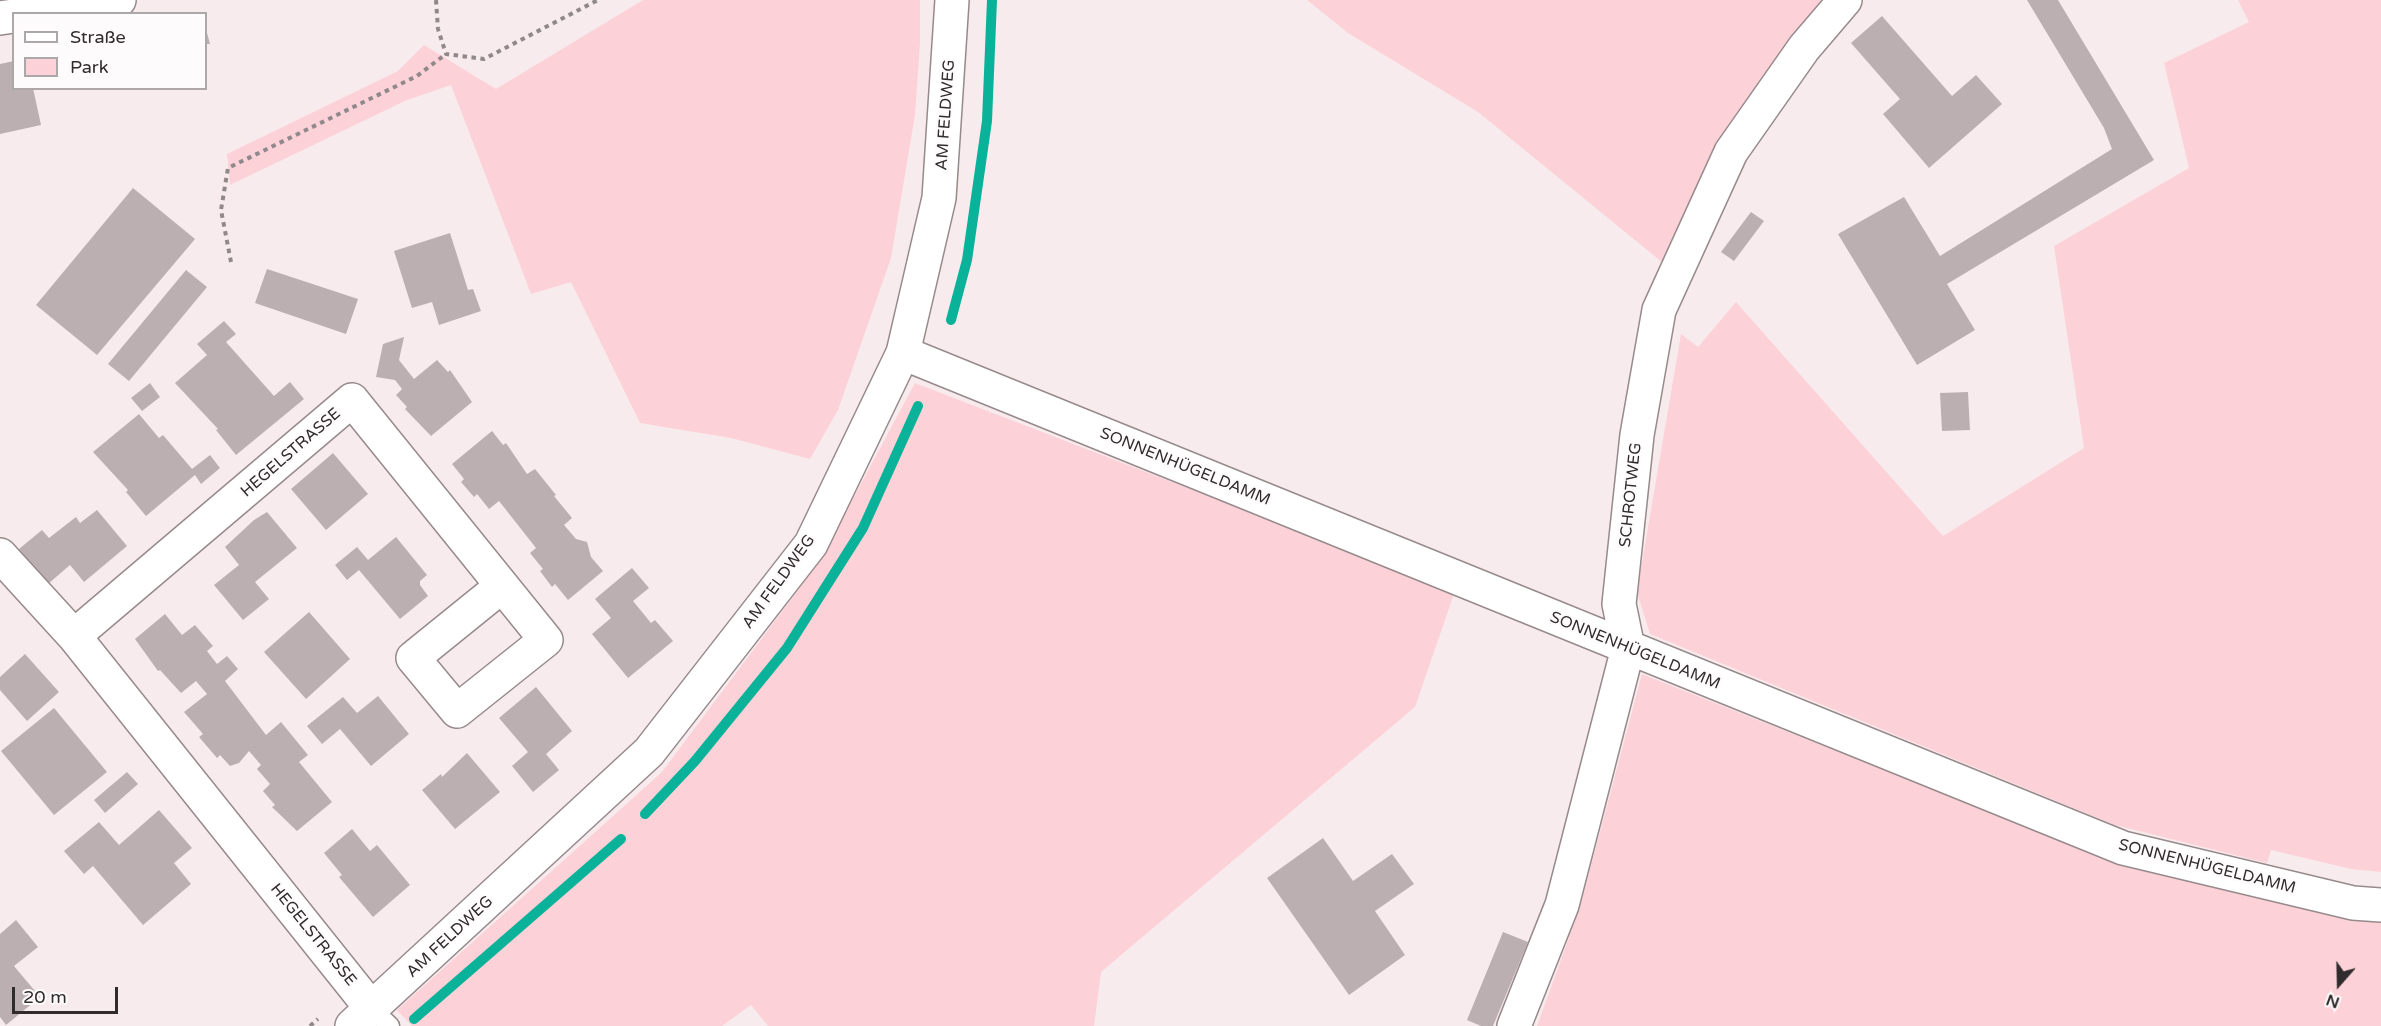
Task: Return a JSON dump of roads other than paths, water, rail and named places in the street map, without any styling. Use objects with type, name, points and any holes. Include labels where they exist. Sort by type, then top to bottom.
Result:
[{"type":"street","points":[[41,12],[119,0]]},
{"type":"street","name":"AM FELDWEG","points":[[367,1012],[649,752],[811,544],[903,353],[939,198],[952,0]]},
{"type":"street","name":"SCHROTWEG","points":[[1514,1026],[1562,905],[1628,648],[1619,604],[1637,435],[1659,310],[1731,152],[1804,48],[1845,0]]},
{"type":"street","name":"SONNENHÜGELDAMM","points":[[903,353],[2123,848],[2353,903],[2381,905]]},
{"type":"street","name":"HEGELSTRASSE","points":[[74,636],[352,400],[502,586]]},
{"type":"street","name":"HEGELSTRASSE","points":[[0,555],[74,636],[367,1012]]},
{"type":"waterway","points":[[951,320],[967,260],[987,121],[992,0]]},
{"type":"waterway","points":[[645,814],[695,761],[787,648],[863,528],[918,406]]},
{"type":"waterway","points":[[414,1019],[621,839]]}]
